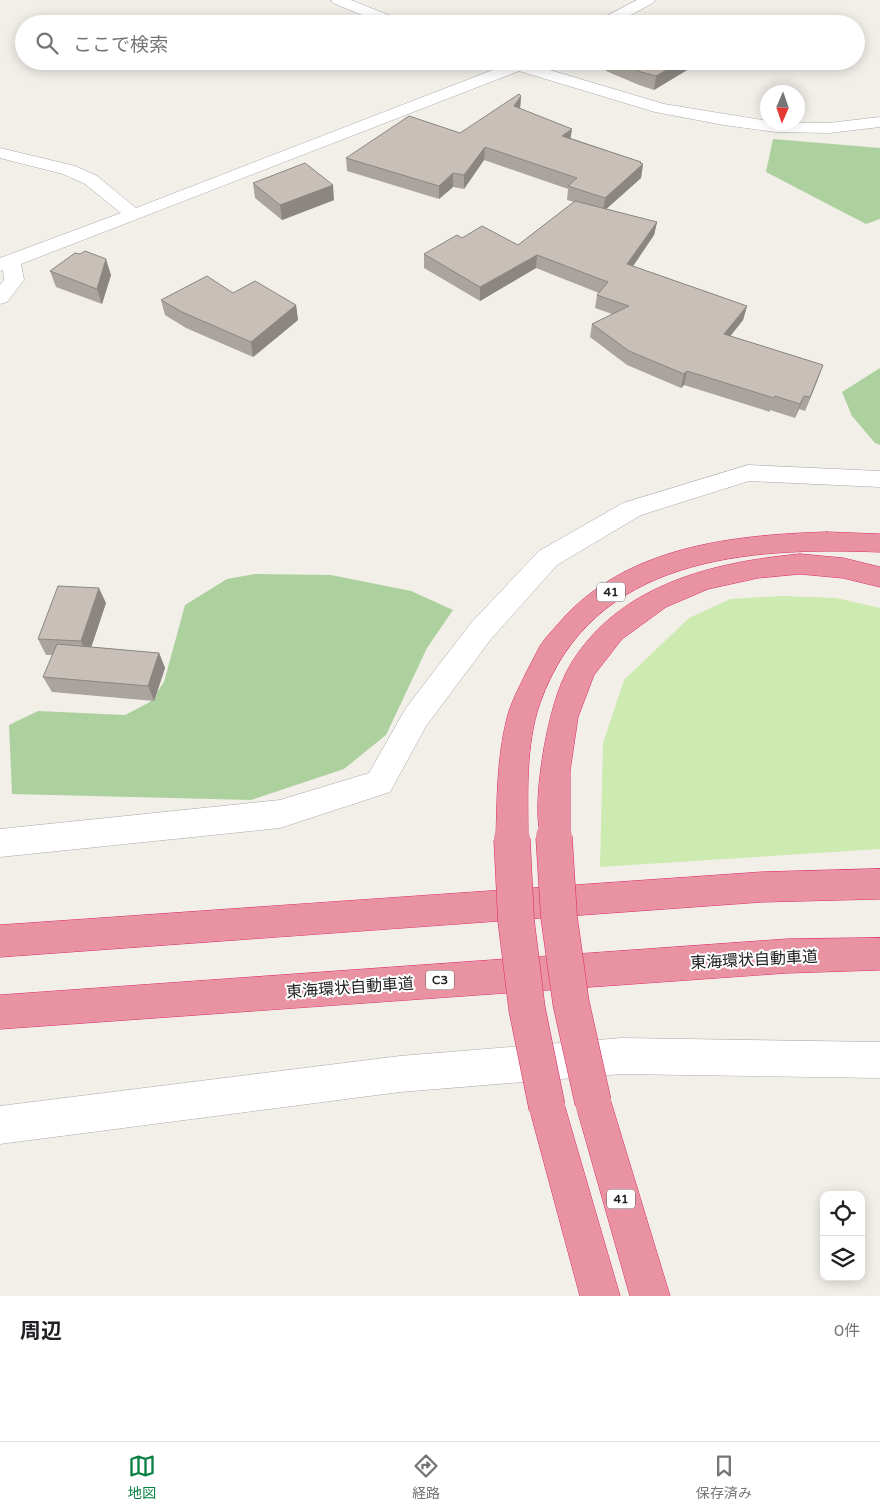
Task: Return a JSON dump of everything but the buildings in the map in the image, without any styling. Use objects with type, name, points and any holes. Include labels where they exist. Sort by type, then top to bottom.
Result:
[{"type":"highway","name":"41","points":[[600,1296],[547,1107],[527,1009],[516,920],[512,839],[513,792],[517,747],[526,704],[543,664],[565,632],[592,606],[624,583],[661,565],[704,552],[752,544],[800,540],[880,543]]},
{"type":"highway","name":"41","points":[[650,1296],[593,1102],[571,1004],[559,917],[554,832],[555,770],[564,717],[582,670],[612,631],[657,600],[703,580],[758,568],[800,564],[843,568],[880,577]]},
{"type":"highway","points":[[0,941],[752,888],[880,884]]},
{"type":"highway","name":"東海環状自動車道","points":[[0,1012],[787,956],[880,954]]},
{"type":"street","points":[[338,0],[376,15]]},
{"type":"street","points":[[619,15],[648,0]]},
{"type":"street","points":[[0,298],[14,280],[5,263],[134,215],[500,70]]},
{"type":"street","points":[[540,70],[661,108],[724,120],[776,127],[829,128],[880,122]]},
{"type":"street","points":[[0,153],[69,170],[91,180],[134,215]]},
{"type":"street","points":[[0,843],[280,814],[379,783],[416,718],[480,631],[548,558],[632,508],[748,474],[880,479]]},
{"type":"street","points":[[0,1125],[400,1074],[622,1056],[880,1060]]},
{"type":"green space","points":[[773,139],[880,148],[880,219],[866,224],[766,172]]},
{"type":"green space","points":[[880,368],[880,445],[875,443],[852,416],[842,392]]},
{"type":"green space","points":[[255,574],[331,575],[411,591],[453,610],[427,648],[386,735],[344,769],[251,800],[12,794],[9,725],[38,711],[125,715],[150,702],[164,682],[185,605],[227,579]]},
{"type":"green space","points":[[783,596],[836,598],[880,608],[880,849],[600,867],[603,743],[624,680],[689,618],[730,599]]}]
